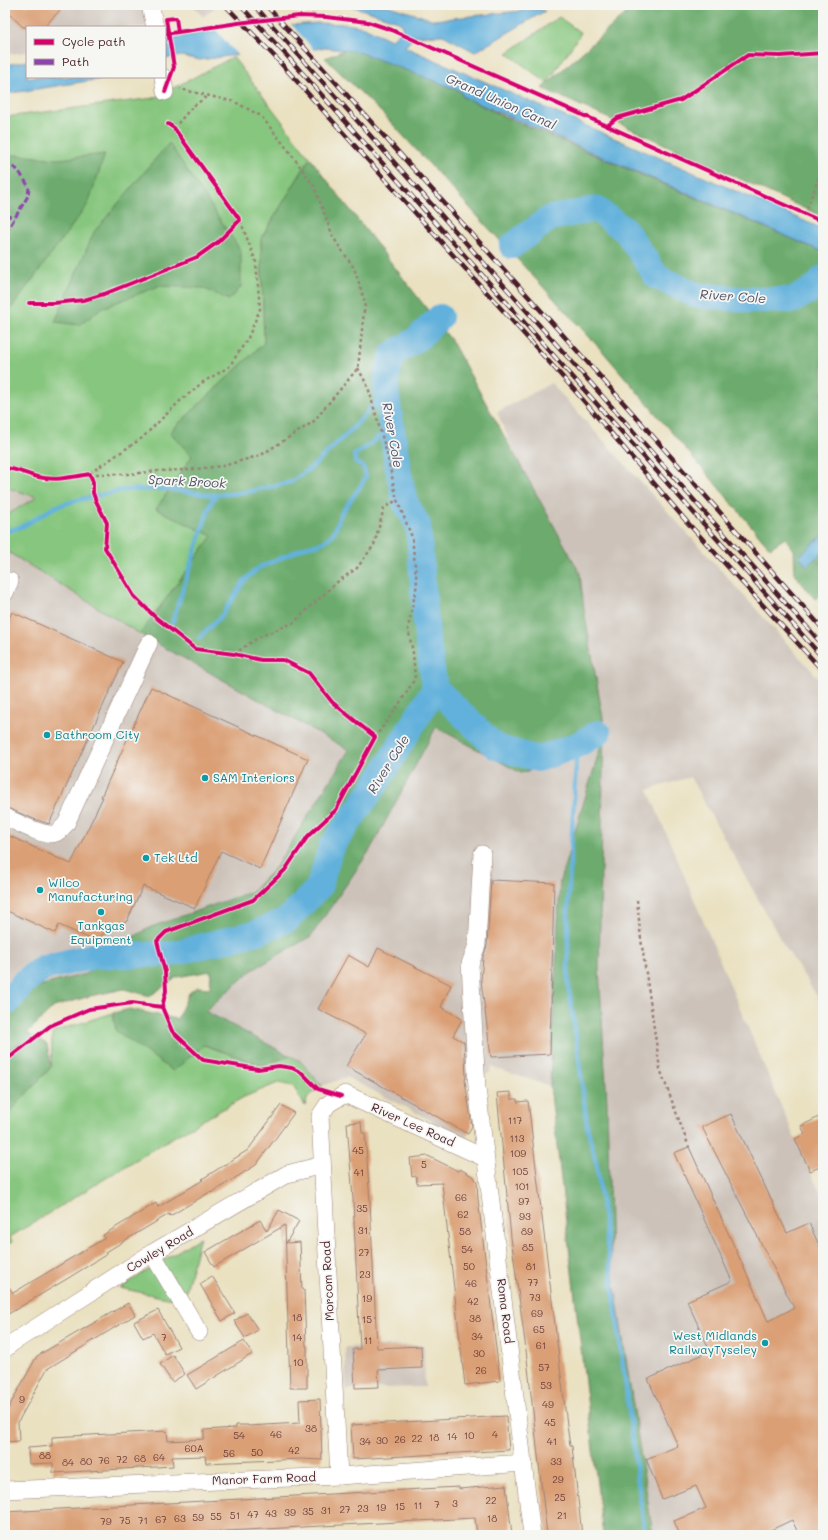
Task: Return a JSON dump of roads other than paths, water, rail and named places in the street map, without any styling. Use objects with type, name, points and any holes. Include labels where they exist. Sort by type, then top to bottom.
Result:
[{"type":"street","points":[[150,7],[164,25]]},
{"type":"street","points":[[5,817],[40,832],[48,833],[55,833],[66,824],[149,643]]},
{"type":"street","name":"Roma Road","points":[[482,854],[477,945],[470,964],[477,1088],[532,1535]]},
{"type":"street","name":"River Lee Road","points":[[341,1096],[345,1094],[485,1158]]},
{"type":"street","name":"Morcom Road","points":[[339,1476],[320,1116],[328,1104],[341,1096]]},
{"type":"street","name":"Cowley Road","points":[[5,1349],[12,1343],[152,1254],[287,1174],[322,1165]]},
{"type":"street","points":[[152,1254],[199,1332]]},
{"type":"street","name":"Manor Farm Road","points":[[5,1490],[339,1476],[524,1463]]},
{"type":"water","name":"Grand Union Canal","points":[[348,5],[386,5],[434,20],[539,9],[545,11],[475,52],[443,35],[414,36],[405,47],[823,229],[823,252],[463,97],[460,91],[359,52],[326,48],[236,55],[200,60],[181,56],[166,59],[166,39],[216,31],[317,23],[346,24],[364,27],[391,40],[402,30],[403,25],[395,20]]},
{"type":"water","points":[[26,61],[26,78],[108,78],[5,94],[5,65]]},
{"type":"water","points":[[823,535],[823,552],[807,566],[799,556]]},
{"type":"waterway","name":"River Cole","points":[[512,246],[550,218],[596,209],[626,231],[657,277],[696,295],[749,300],[794,300],[819,285],[823,278]]},
{"type":"waterway","name":"River Cole","points":[[5,1002],[8,1002],[24,982],[43,968],[94,956],[171,954],[258,932],[287,920],[319,887],[331,847],[376,784],[435,688],[427,637],[418,525],[405,502],[386,391],[387,374],[393,354],[417,339],[440,317]]},
{"type":"waterway","name":"Spark Brook","points":[[5,532],[23,526],[55,507],[78,500],[124,490],[166,489],[211,495],[242,493],[291,482],[313,466],[353,428],[386,391]]},
{"type":"waterway","points":[[199,638],[222,615],[244,581],[258,568],[308,546],[317,545],[325,541],[333,534],[340,515],[366,476],[363,467],[355,461],[354,455],[374,441],[391,423]]},
{"type":"waterway","points":[[172,623],[209,508],[217,495]]},
{"type":"waterway","points":[[435,688],[496,747],[538,759],[577,745],[598,733]]},
{"type":"waterway","points":[[577,745],[568,903],[568,983],[587,1126],[597,1166],[645,1535]]},
{"type":"railway","points":[[225,5],[276,58],[577,393],[687,522],[823,671]]},
{"type":"railway","points":[[240,5],[823,658]]},
{"type":"railway","points":[[254,5],[823,645]]},
{"type":"railway","points":[[266,5],[598,374],[823,629]]},
{"type":"place","name":"Bathroom City","points":[[47,735]]},
{"type":"place","name":"SAM Interiors","points":[[205,778]]},
{"type":"place","name":"Tek Ltd","points":[[146,858]]},
{"type":"place","name":"Wilco Manufacturing","points":[[40,890]]},
{"type":"place","name":"Tankgas Equipment","points":[[101,912]]},
{"type":"place","name":"West Midlands RailwayTyseley","points":[[765,1343]]}]
